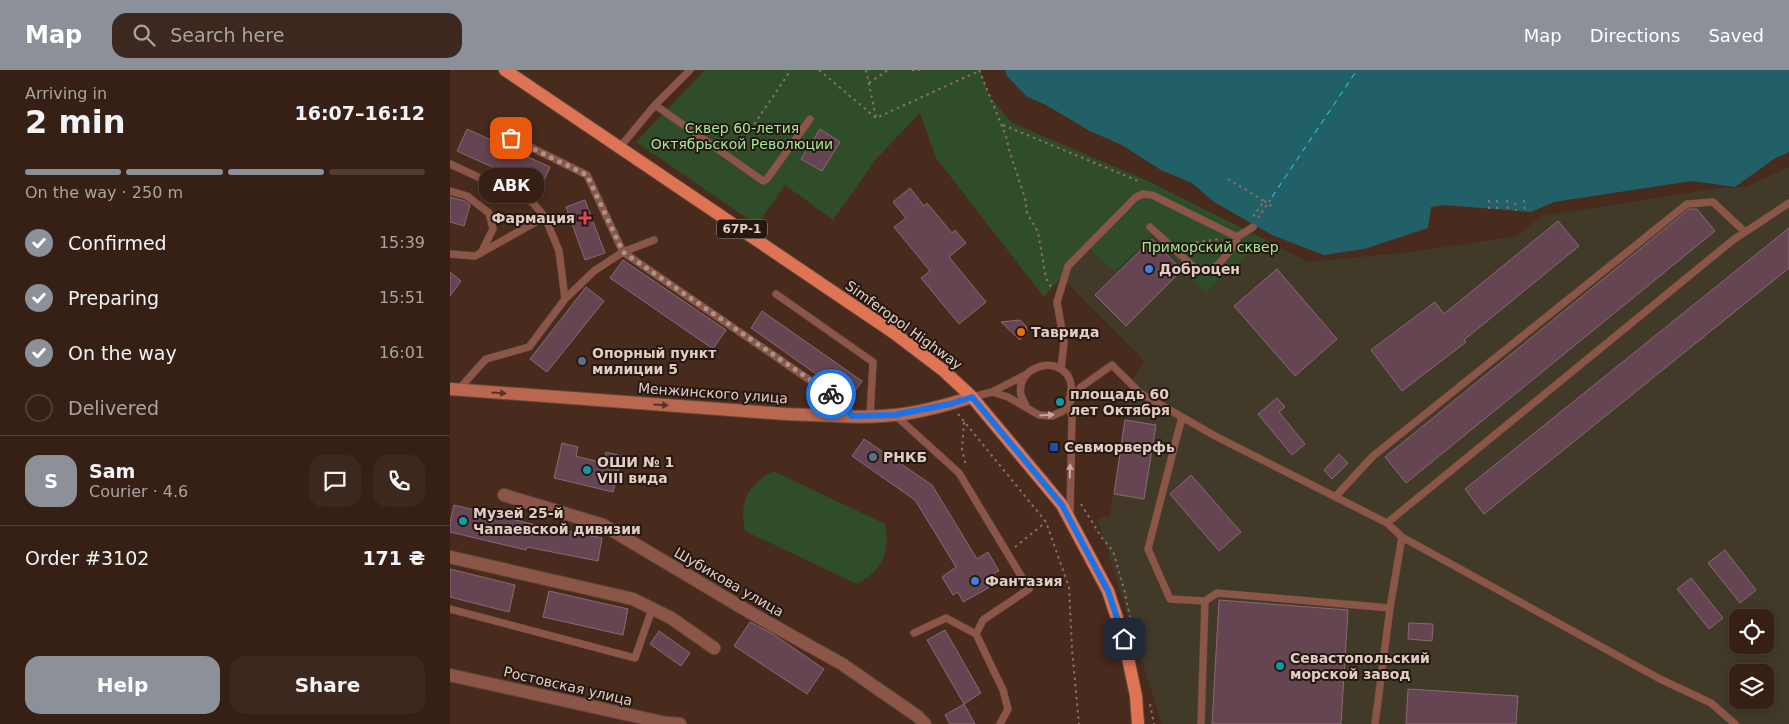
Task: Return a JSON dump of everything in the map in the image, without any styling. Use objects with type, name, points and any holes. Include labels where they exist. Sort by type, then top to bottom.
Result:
[{"type":"main road","name":"Simferopol Highway","points":[[505,70],[894,333],[944,370],[972,397],[1062,505],[1108,591],[1124,639],[1136,696],[1138,724]]},
{"type":"street","name":"Менжинского улица","points":[[454,390],[786,414],[852,416],[894,415],[950,404],[972,397]]},
{"type":"street","name":"Шубикова улица","points":[[504,495],[603,525],[751,613],[842,664],[917,716],[925,724]]},
{"type":"street","points":[[450,557],[633,599],[671,618],[714,648]]},
{"type":"street","name":"Ростовская улица","points":[[450,675],[666,723],[680,724]]},
{"type":"lane","points":[[620,146],[655,105],[690,70]]},
{"type":"lane","points":[[655,105],[763,181],[767,179],[810,120]]},
{"type":"lane","points":[[496,130],[587,175],[623,252],[846,405],[852,416]]},
{"type":"lane","points":[[450,164],[532,202],[545,217],[559,251],[565,299]]},
{"type":"lane","points":[[450,191],[467,196],[489,212],[493,229],[481,253]]},
{"type":"lane","points":[[1061,369],[1064,342],[1057,302],[1068,266],[1131,201],[1143,194],[1152,195],[1237,237]]},
{"type":"lane","points":[[1335,496],[1373,456],[1687,204],[1713,202],[1745,232]]},
{"type":"lane","points":[[1387,523],[1733,240],[1789,203]]},
{"type":"lane","points":[[450,254],[476,256],[545,217]]},
{"type":"lane","points":[[1150,226],[1196,269],[1207,270],[1217,266],[1236,244],[1237,237],[1251,224]]},
{"type":"lane","points":[[454,390],[486,359],[529,347],[565,299],[594,271],[623,252],[654,240]]},
{"type":"lane","points":[[776,294],[874,362],[870,416]]},
{"type":"lane","points":[[972,397],[992,392],[1026,375],[1037,367],[1049,365],[1061,369],[1068,376],[1072,387],[1069,403],[1072,417],[1069,494],[1070,520]]},
{"type":"lane","points":[[992,392],[1008,397],[1039,415],[1052,416],[1063,411],[1081,387],[1112,365],[1140,393],[1217,437],[1387,523],[1402,537],[1660,679],[1712,703],[1735,724]]},
{"type":"lane","points":[[1026,375],[1021,395],[1027,407]]},
{"type":"lane","points":[[894,415],[960,474],[1029,589],[983,620],[976,634]]},
{"type":"lane","points":[[1182,417],[1148,549],[1170,599],[1205,600],[1217,593],[1390,608]]},
{"type":"lane","points":[[1376,724],[1390,608],[1402,537]]},
{"type":"lane","points":[[1201,724],[1205,600]]},
{"type":"lane","points":[[450,609],[635,658],[652,609]]},
{"type":"lane","points":[[914,633],[946,618],[976,634],[1003,690],[1008,709],[1000,724]]},
{"type":"path","points":[[731,159],[791,70]]},
{"type":"path","points":[[819,70],[876,118]]},
{"type":"path","points":[[866,70],[876,118]]},
{"type":"path","points":[[869,83],[888,70]]},
{"type":"path","points":[[912,70],[920,70]]},
{"type":"path","points":[[876,118],[979,70],[1002,124],[1025,198],[1027,213],[1038,232],[1046,278],[1057,302]]},
{"type":"path","points":[[1002,124],[1136,180],[1143,194]]},
{"type":"path","points":[[1228,179],[1273,207]]},
{"type":"path","points":[[1251,224],[1272,198]]},
{"type":"path","points":[[1489,200],[1489,209]]},
{"type":"path","points":[[1497,200],[1497,210]]},
{"type":"path","points":[[1507,200],[1508,210]]},
{"type":"path","points":[[1524,200],[1525,212]]},
{"type":"path","points":[[1251,224],[1264,201]]},
{"type":"path","points":[[1515,203],[1516,211]]},
{"type":"path","points":[[1170,245],[1237,237]]},
{"type":"path","points":[[950,404],[1046,522],[1069,587],[1072,649],[1079,724]]},
{"type":"path","points":[[964,422],[962,449],[966,464],[964,480]]},
{"type":"path","points":[[1008,553],[1046,522]]},
{"type":"shaded area","points":[[1789,167],[1789,724],[1162,724],[1097,518],[1110,516],[1124,419],[1133,379],[1144,361],[1061,277],[1087,247],[1115,272],[1153,236],[1188,270],[1185,273],[1205,293],[1266,240],[1308,262],[1412,252],[1517,236],[1542,216],[1720,188],[1746,187]]},
{"type":"green space","name":"Сквер 60-летия Октябрьской Революции","points":[[705,70],[980,70],[990,97],[1012,123],[1146,180],[1266,240],[1205,293],[1185,273],[1188,270],[1153,236],[1115,272],[1087,247],[1044,297],[936,158],[920,113],[876,159],[833,220],[785,185],[757,225],[636,142]]},
{"type":"green space","points":[[773,471],[885,524],[885,552],[879,566],[873,573],[857,584],[745,531],[743,512],[747,496],[757,483]]},
{"type":"water","points":[[1005,70],[1789,70],[1789,152],[1774,159],[1735,187],[1692,181],[1554,202],[1531,212],[1444,205],[1431,207],[1428,228],[1364,249],[1324,255],[1272,235],[1214,202],[1192,183],[1161,170],[1122,145],[1090,131],[1046,105],[1026,96],[1007,76]]},
{"type":"building","points":[[467,129],[550,167],[540,189],[457,151]]},
{"type":"building","points":[[820,129],[840,142],[822,171],[801,159]]},
{"type":"building","points":[[910,188],[924,206],[927,203],[952,233],[955,230],[966,243],[949,257],[986,302],[959,324],[921,278],[930,271],[894,227],[906,218],[893,202]]},
{"type":"building","points":[[450,197],[465,201],[470,205],[464,226],[450,222]]},
{"type":"building","points":[[585,200],[605,253],[585,260],[566,207]]},
{"type":"building","points":[[1689,209],[1697,209],[1715,231],[1406,483],[1385,457]]},
{"type":"building","points":[[1558,221],[1579,246],[1464,340],[1466,342],[1402,391],[1371,350],[1435,302],[1444,314]]},
{"type":"building","points":[[1789,228],[1789,268],[1484,514],[1465,489]]},
{"type":"building","points":[[1152,239],[1182,270],[1126,326],[1095,295]]},
{"type":"building","points":[[623,260],[726,330],[713,349],[610,278]]},
{"type":"building","points":[[1277,269],[1337,339],[1295,376],[1234,306]]},
{"type":"building","points":[[450,272],[461,281],[450,296]]},
{"type":"building","points":[[586,287],[604,301],[547,372],[530,359]]},
{"type":"building","points":[[762,311],[862,381],[850,398],[751,328]]},
{"type":"building","points":[[1020,320],[1026,326],[1027,331],[1020,340],[1001,322]]},
{"type":"building","points":[[1277,398],[1285,407],[1279,412],[1305,444],[1292,455],[1258,414]]},
{"type":"building","points":[[1125,420],[1156,425],[1144,499],[1114,494]]},
{"type":"building","points":[[864,439],[932,485],[977,559],[988,552],[999,571],[994,573],[999,582],[963,602],[958,592],[953,595],[942,577],[956,567],[915,500],[852,456]]},
{"type":"building","name":"ОШИ № 1 VIII вида","points":[[562,443],[578,447],[576,456],[603,463],[606,452],[622,456],[613,492],[554,478]]},
{"type":"building","points":[[1339,454],[1348,463],[1332,479],[1324,470]]},
{"type":"building","points":[[1191,475],[1241,532],[1219,551],[1170,494]]},
{"type":"building","points":[[454,505],[532,524],[602,538],[598,561],[527,547],[526,550],[450,532]]},
{"type":"building","points":[[1725,550],[1756,590],[1740,603],[1708,563]]},
{"type":"building","points":[[450,569],[515,585],[509,612],[450,597]]},
{"type":"building","points":[[1691,578],[1723,618],[1709,629],[1677,589]]},
{"type":"building","points":[[549,591],[628,609],[623,635],[543,617]]},
{"type":"building","name":"Севастопольский морской завод","points":[[1219,600],[1348,610],[1341,724],[1212,724]]},
{"type":"building","points":[[750,622],[773,634],[824,669],[807,694],[734,646]]},
{"type":"building","points":[[1409,623],[1433,624],[1432,641],[1408,639]]},
{"type":"building","points":[[945,630],[981,693],[964,704],[927,640]]},
{"type":"building","points":[[659,631],[690,653],[681,666],[650,644]]},
{"type":"building","points":[[1408,689],[1518,696],[1516,724],[1406,724]]},
{"type":"building","points":[[964,704],[975,724],[950,724],[945,715]]},
{"type":"ferry route","points":[[1272,197],[1357,70]]},
{"type":"way so far","points":[[511,138],[587,175],[623,252],[831,394]]},
{"type":"place","name":"АВК","points":[[511,138]]},
{"type":"place","name":"Фармация","points":[[585,218]]},
{"type":"place","name":"Доброцен","points":[[1149,269]]},
{"type":"place","name":"Таврида","points":[[1021,332]]},
{"type":"place","name":"Опорный пункт милиции 5","points":[[582,361]]},
{"type":"place","name":"площадь 60 лет Октября","points":[[1060,402]]},
{"type":"place","name":"Севморверфь","points":[[1054,447]]},
{"type":"place","name":"РНКБ","points":[[873,457]]},
{"type":"place","name":"ОШИ № 1 VIII вида","points":[[587,470]]},
{"type":"place","name":"Музей 25-й Чапаевской дивизии","points":[[463,521]]},
{"type":"place","name":"Фантазия","points":[[975,581]]},
{"type":"place","name":"Севастопольский морской завод","points":[[1280,666]]},
{"type":"route","points":[[831,394],[846,405],[852,416],[894,415],[950,404],[972,397],[1062,505],[1108,591],[1124,639]]},
{"type":"park label","name":"Приморский сквер","points":[[1210,247]]}]
